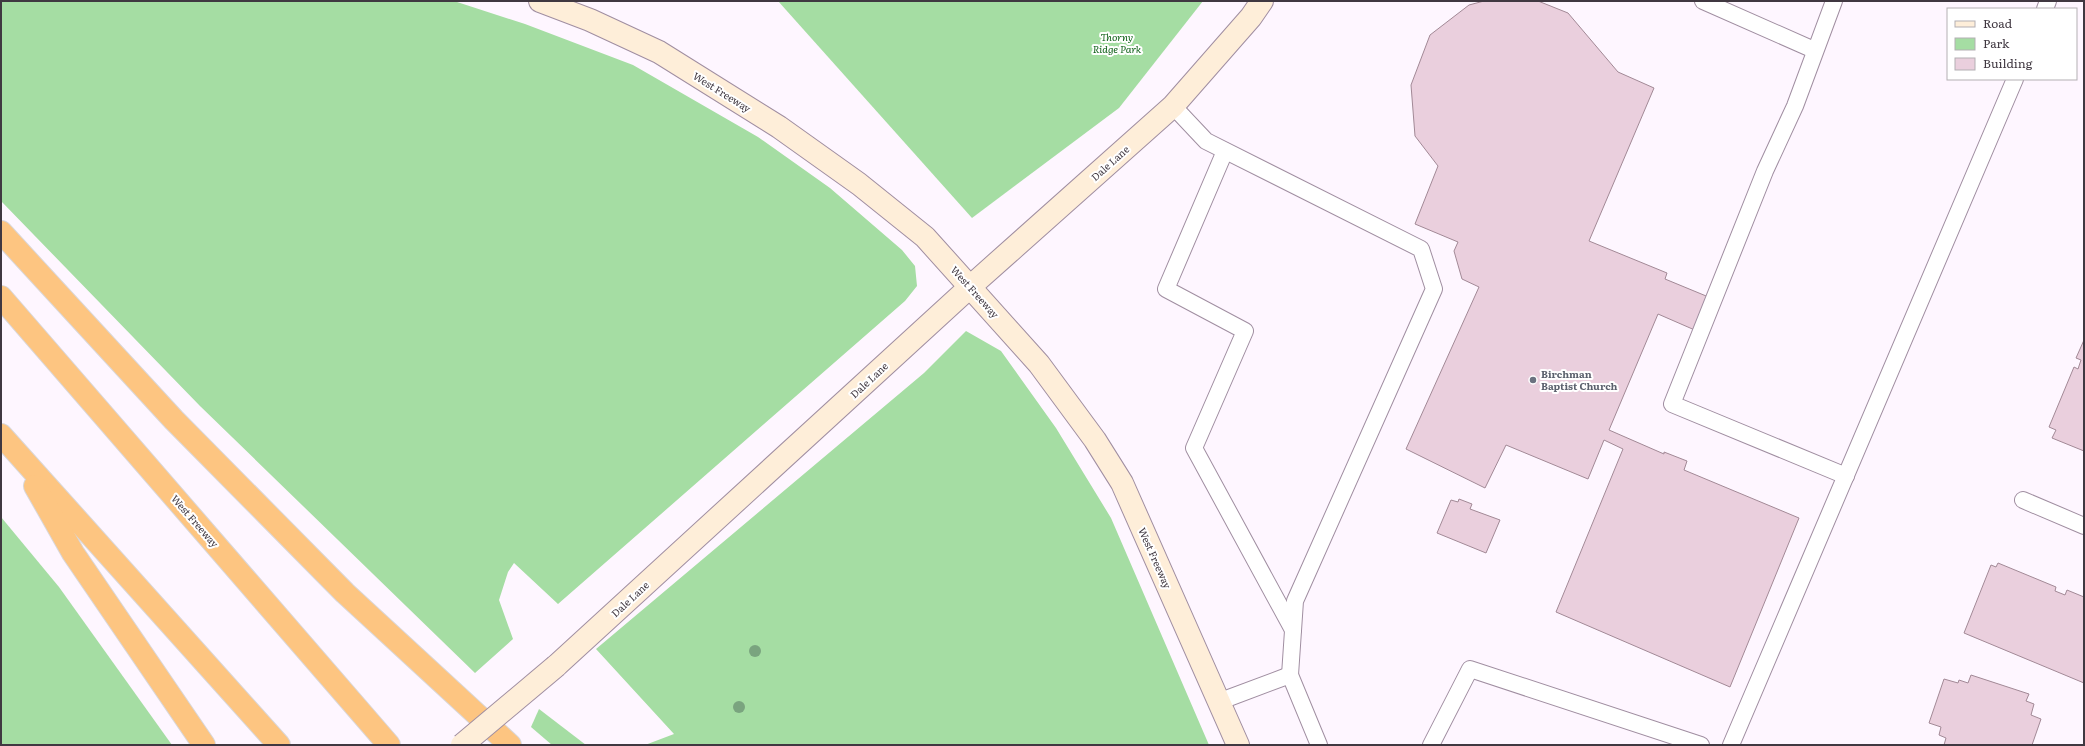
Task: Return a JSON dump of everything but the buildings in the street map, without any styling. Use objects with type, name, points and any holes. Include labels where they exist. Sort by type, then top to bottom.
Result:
[{"type":"highway","points":[[1,232],[174,420],[345,593],[510,745]]},
{"type":"highway","name":"West Freeway","points":[[1,297],[389,745]]},
{"type":"highway","points":[[7,442],[73,553],[204,745]]},
{"type":"highway","points":[[7,442],[279,745]]},
{"type":"street","name":"West Freeway","points":[[540,1],[590,20],[659,52],[779,127],[859,184],[925,237],[971,286],[1039,364],[1095,440],[1122,483],[1238,745]]},
{"type":"street","name":"Dale Lane","points":[[462,745],[556,666],[971,286],[1173,106],[1251,17],[1262,1]]},
{"type":"lane","points":[[1703,1],[1814,50]]},
{"type":"lane","points":[[1834,1],[1814,50],[1795,106],[1765,171],[1672,404],[1846,476]]},
{"type":"lane","points":[[1731,745],[2015,80]]},
{"type":"lane","points":[[1173,106],[1206,142],[1421,249],[1434,289],[1294,601],[1290,675],[1319,745]]},
{"type":"lane","points":[[1225,151],[1166,289],[1245,331],[1194,448],[1293,630]]},
{"type":"lane","points":[[2023,500],[2084,526]]},
{"type":"lane","points":[[1431,745],[1470,669],[1701,745]]},
{"type":"lane","points":[[1218,702],[1290,675]]},
{"type":"green space","points":[[1,1],[454,1],[525,24],[633,65],[758,137],[830,188],[902,250],[915,266],[917,286],[905,301],[558,604],[514,563],[508,572],[499,600],[513,639],[475,673],[200,406],[1,201]]},
{"type":"green space","name":"Thorny Ridge Park","points":[[778,1],[1203,1],[1119,108],[972,218]]},
{"type":"green space","points":[[966,331],[1001,351],[1056,428],[1111,518],[1209,745],[645,745],[674,734],[596,649],[924,373]]},
{"type":"green space","points":[[1,517],[59,587],[172,745],[1,745]]},
{"type":"green space","points":[[539,709],[586,745],[552,745],[531,727]]},
{"type":"place","name":"Birchman Baptist Church","points":[[1533,380]]}]
